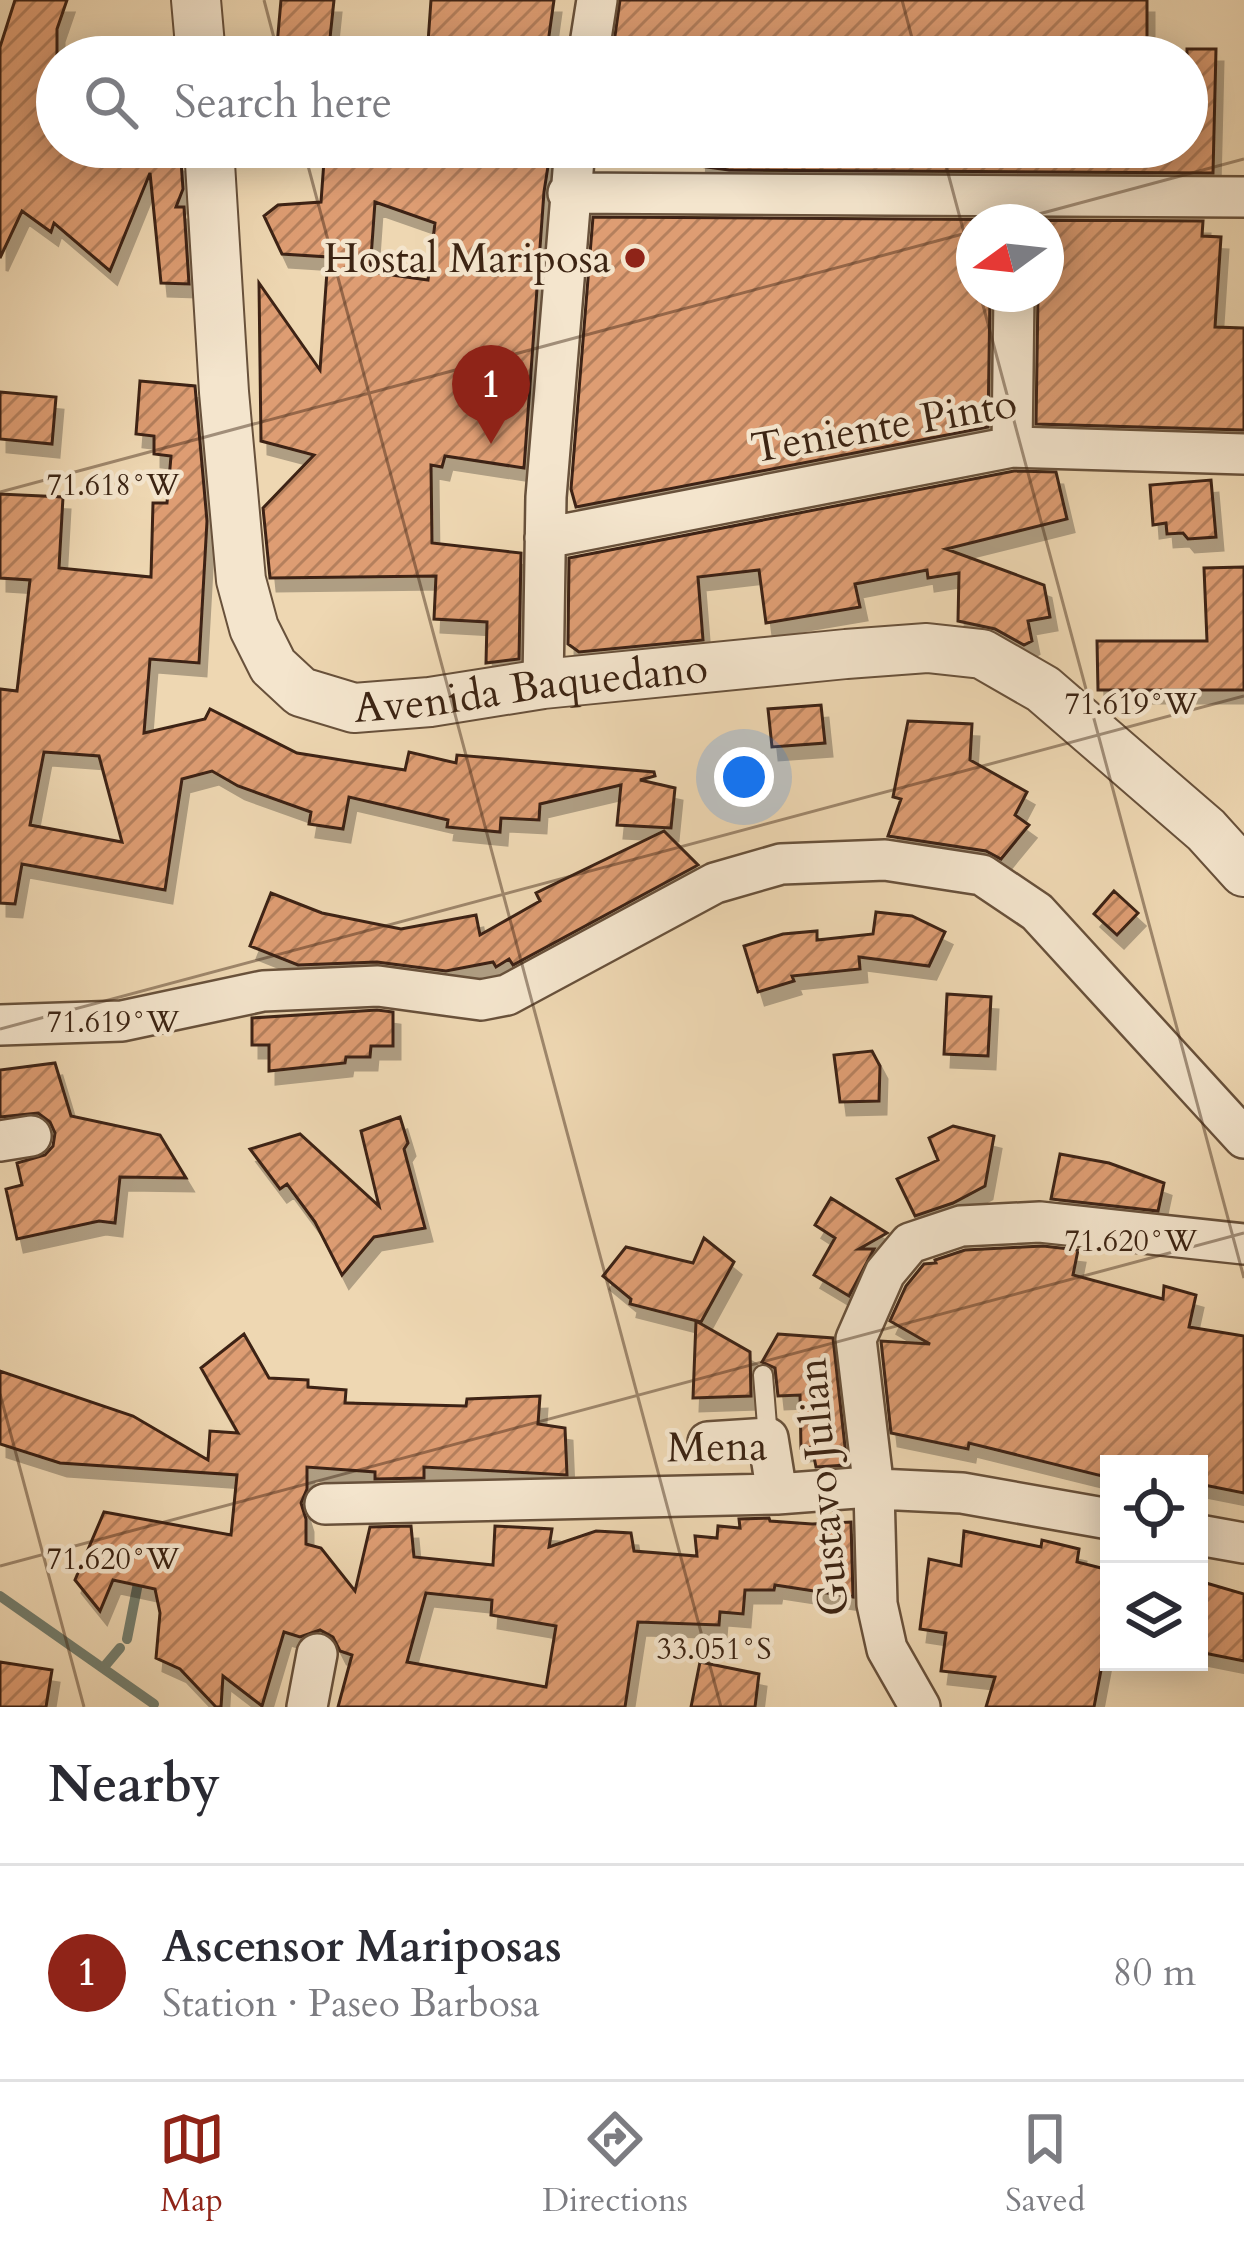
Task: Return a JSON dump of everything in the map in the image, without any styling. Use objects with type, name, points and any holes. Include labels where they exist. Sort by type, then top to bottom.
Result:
[{"type":"street","points":[[196,0],[199,36]]},
{"type":"street","points":[[591,36],[597,0]]},
{"type":"street","name":"Avenida Baquedano","points":[[210,168],[242,580],[254,628],[273,666],[302,692],[354,708],[846,654],[927,648],[982,654],[1043,688],[1206,830],[1244,872]]},
{"type":"street","points":[[543,684],[544,538],[572,168]]},
{"type":"street","points":[[568,194],[956,206]]},
{"type":"street","points":[[1064,206],[1244,197]]},
{"type":"street","points":[[1012,446],[1014,312]]},
{"type":"street","name":"Teniente Pinto","points":[[544,538],[1012,446],[1244,454]]},
{"type":"street","points":[[0,1025],[122,1021],[263,991],[378,986],[482,1000],[507,995],[715,883],[781,864],[885,860],[982,874],[1037,912],[1244,1138]]},
{"type":"street","name":"Gustavo Julian","points":[[920,1707],[887,1648],[877,1604],[874,1490],[856,1339],[885,1273],[910,1243],[961,1226],[1040,1222],[1244,1244]]},
{"type":"street","points":[[708,1442],[768,1438],[777,1494]]},
{"type":"street","name":"Mena","points":[[325,1504],[777,1494],[840,1488],[962,1492],[1100,1517]]},
{"type":"street","points":[[1208,1537],[1244,1543]]},
{"type":"street","points":[[307,1707],[317,1654]]},
{"type":"lane","points":[[763,1375],[768,1438]]},
{"type":"building","points":[[15,0],[67,0],[57,36],[36,36],[36,168],[182,168],[183,189],[176,207],[184,207],[189,284],[161,283],[150,173],[110,271],[54,223],[51,232],[22,211],[0,258],[0,47]]},
{"type":"building","points":[[281,0],[334,0],[330,36],[278,36]]},
{"type":"building","points":[[431,0],[554,0],[549,36],[428,36]]},
{"type":"building","points":[[620,0],[1147,0],[1147,36],[615,36]]},
{"type":"building","points":[[1208,49],[1216,49],[1213,173],[714,168],[1208,168]]},
{"type":"building","points":[[323,168],[548,168],[524,468],[445,456],[442,467],[431,465],[432,543],[521,553],[519,659],[486,663],[487,622],[434,619],[436,576],[270,578],[263,508],[314,455],[261,441],[259,283],[320,370],[328,257],[282,254],[264,216],[278,205],[321,202]],"holes":[[[375,202],[435,223],[428,280],[370,272]]]},
{"type":"building","points":[[593,217],[956,219],[956,312],[990,312],[988,427],[576,507],[571,489]]},
{"type":"building","points":[[1064,220],[1203,221],[1202,236],[1221,237],[1215,327],[1244,328],[1244,430],[1036,424],[1038,312],[1064,312]]},
{"type":"building","points":[[140,381],[195,386],[207,521],[199,663],[150,659],[144,733],[205,719],[210,709],[297,753],[405,770],[409,752],[456,763],[457,755],[654,772],[655,776],[640,780],[675,788],[671,828],[617,825],[621,785],[540,804],[539,820],[501,818],[500,832],[447,827],[448,820],[349,797],[343,829],[309,824],[311,812],[238,786],[212,771],[182,779],[165,890],[22,864],[15,904],[0,903],[0,689],[17,691],[30,580],[0,578],[0,494],[63,497],[59,568],[151,577],[153,503],[167,503],[171,456],[154,454],[154,436],[136,434]],"holes":[[[44,752],[99,756],[122,842],[30,825]]]},
{"type":"building","points":[[0,392],[56,397],[52,444],[0,439]]},
{"type":"building","points":[[1014,471],[1056,472],[1067,519],[946,549],[1044,585],[1050,617],[1028,621],[1032,641],[1024,645],[995,629],[958,621],[959,573],[928,578],[927,570],[855,584],[860,607],[766,623],[759,570],[698,577],[703,640],[579,652],[568,644],[569,558]]},
{"type":"building","points":[[1211,480],[1216,537],[1188,539],[1183,533],[1167,534],[1166,523],[1153,525],[1150,485]]},
{"type":"building","points":[[1244,567],[1244,690],[1098,690],[1097,641],[1207,641],[1204,568]]},
{"type":"building","points":[[821,705],[825,743],[772,747],[768,709]]},
{"type":"building","points":[[908,721],[972,724],[970,760],[1027,792],[1015,815],[1029,825],[1001,859],[986,851],[888,836],[901,799],[893,797]]},
{"type":"building","points":[[664,831],[698,865],[513,965],[509,959],[496,967],[493,962],[446,971],[377,962],[298,965],[250,946],[271,893],[322,913],[401,929],[476,915],[480,935],[540,901],[536,893]]},
{"type":"building","points":[[1114,891],[1138,913],[1117,935],[1094,914]]},
{"type":"building","points":[[876,912],[912,916],[945,932],[929,966],[859,957],[860,969],[792,976],[794,981],[758,992],[744,946],[783,934],[817,931],[817,940],[873,934]]},
{"type":"building","points":[[947,994],[991,997],[988,1056],[944,1054]]},
{"type":"building","points":[[393,1012],[393,1046],[371,1046],[370,1057],[269,1071],[269,1045],[252,1045],[252,1018]]},
{"type":"building","points":[[872,1051],[880,1066],[879,1101],[840,1102],[834,1055]]},
{"type":"building","points":[[55,1063],[71,1116],[160,1135],[186,1178],[120,1177],[115,1223],[99,1221],[17,1239],[6,1189],[22,1185],[17,1163],[45,1155],[55,1133],[38,1113],[0,1117],[0,1070]]},
{"type":"building","points":[[400,1117],[425,1228],[374,1237],[342,1275],[315,1222],[287,1184],[280,1189],[250,1149],[300,1134],[379,1206],[361,1131]]},
{"type":"building","points":[[953,1126],[994,1136],[985,1186],[915,1216],[897,1179],[938,1160],[929,1138]]},
{"type":"building","points":[[1060,1154],[1109,1163],[1164,1183],[1158,1211],[1051,1199]]},
{"type":"building","points":[[831,1198],[887,1233],[859,1249],[874,1249],[849,1296],[814,1275],[835,1238],[815,1225]]},
{"type":"building","points":[[704,1238],[734,1262],[701,1322],[630,1304],[631,1299],[603,1276],[626,1247],[693,1263]]},
{"type":"building","points":[[1043,1246],[1078,1250],[1073,1275],[1163,1299],[1164,1286],[1196,1295],[1189,1327],[1244,1336],[1244,1493],[1208,1486],[1208,1455],[1100,1455],[1100,1476],[969,1443],[968,1449],[891,1433],[881,1341],[930,1344],[890,1321],[906,1286],[924,1264],[965,1250]]},
{"type":"building","points":[[696,1321],[750,1352],[751,1396],[693,1398]]},
{"type":"building","points":[[244,1334],[269,1378],[308,1380],[308,1387],[346,1390],[345,1403],[466,1406],[467,1399],[540,1396],[538,1424],[565,1428],[567,1475],[424,1467],[424,1478],[375,1479],[375,1472],[307,1467],[307,1489],[301,1503],[306,1544],[321,1548],[355,1591],[370,1527],[411,1526],[414,1557],[493,1565],[495,1526],[552,1529],[549,1547],[596,1531],[631,1533],[634,1551],[697,1556],[695,1536],[717,1538],[718,1526],[740,1528],[739,1519],[769,1518],[812,1524],[851,1522],[853,1597],[775,1585],[774,1590],[745,1590],[743,1614],[720,1612],[719,1625],[638,1622],[625,1707],[338,1707],[352,1655],[340,1651],[333,1637],[320,1630],[300,1637],[284,1632],[262,1706],[223,1676],[221,1707],[216,1707],[180,1669],[156,1658],[160,1613],[155,1589],[113,1580],[100,1611],[75,1580],[104,1512],[231,1535],[237,1475],[60,1463],[0,1444],[0,1371],[133,1416],[208,1460],[210,1431],[238,1433],[201,1368]],"holes":[[[426,1593],[492,1600],[491,1615],[556,1626],[546,1687],[407,1662]]]},
{"type":"building","points":[[778,1334],[833,1338],[847,1465],[816,1467],[812,1447],[801,1448],[800,1395],[778,1396],[775,1368],[762,1362]]},
{"type":"building","points":[[964,1531],[1041,1547],[1042,1540],[1079,1549],[1077,1562],[1100,1568],[1101,1671],[1094,1707],[986,1707],[995,1677],[941,1671],[946,1633],[920,1629],[929,1559],[961,1566]]},
{"type":"building","points":[[1208,1584],[1244,1594],[1244,1661],[1208,1654]]},
{"type":"building","points":[[0,1662],[52,1670],[46,1707],[0,1707]]},
{"type":"building","points":[[700,1662],[759,1674],[755,1707],[691,1707]]},
{"type":"waterway","points":[[127,1639],[140,1573]]},
{"type":"waterway","points":[[0,1596],[154,1704]]},
{"type":"waterway","points":[[104,1667],[120,1648]]},
{"type":"place","name":"Hostal Mariposa","points":[[635,258]]},
{"type":"place","name":"Ascensor Mariposas","points":[[491,444]]}]
